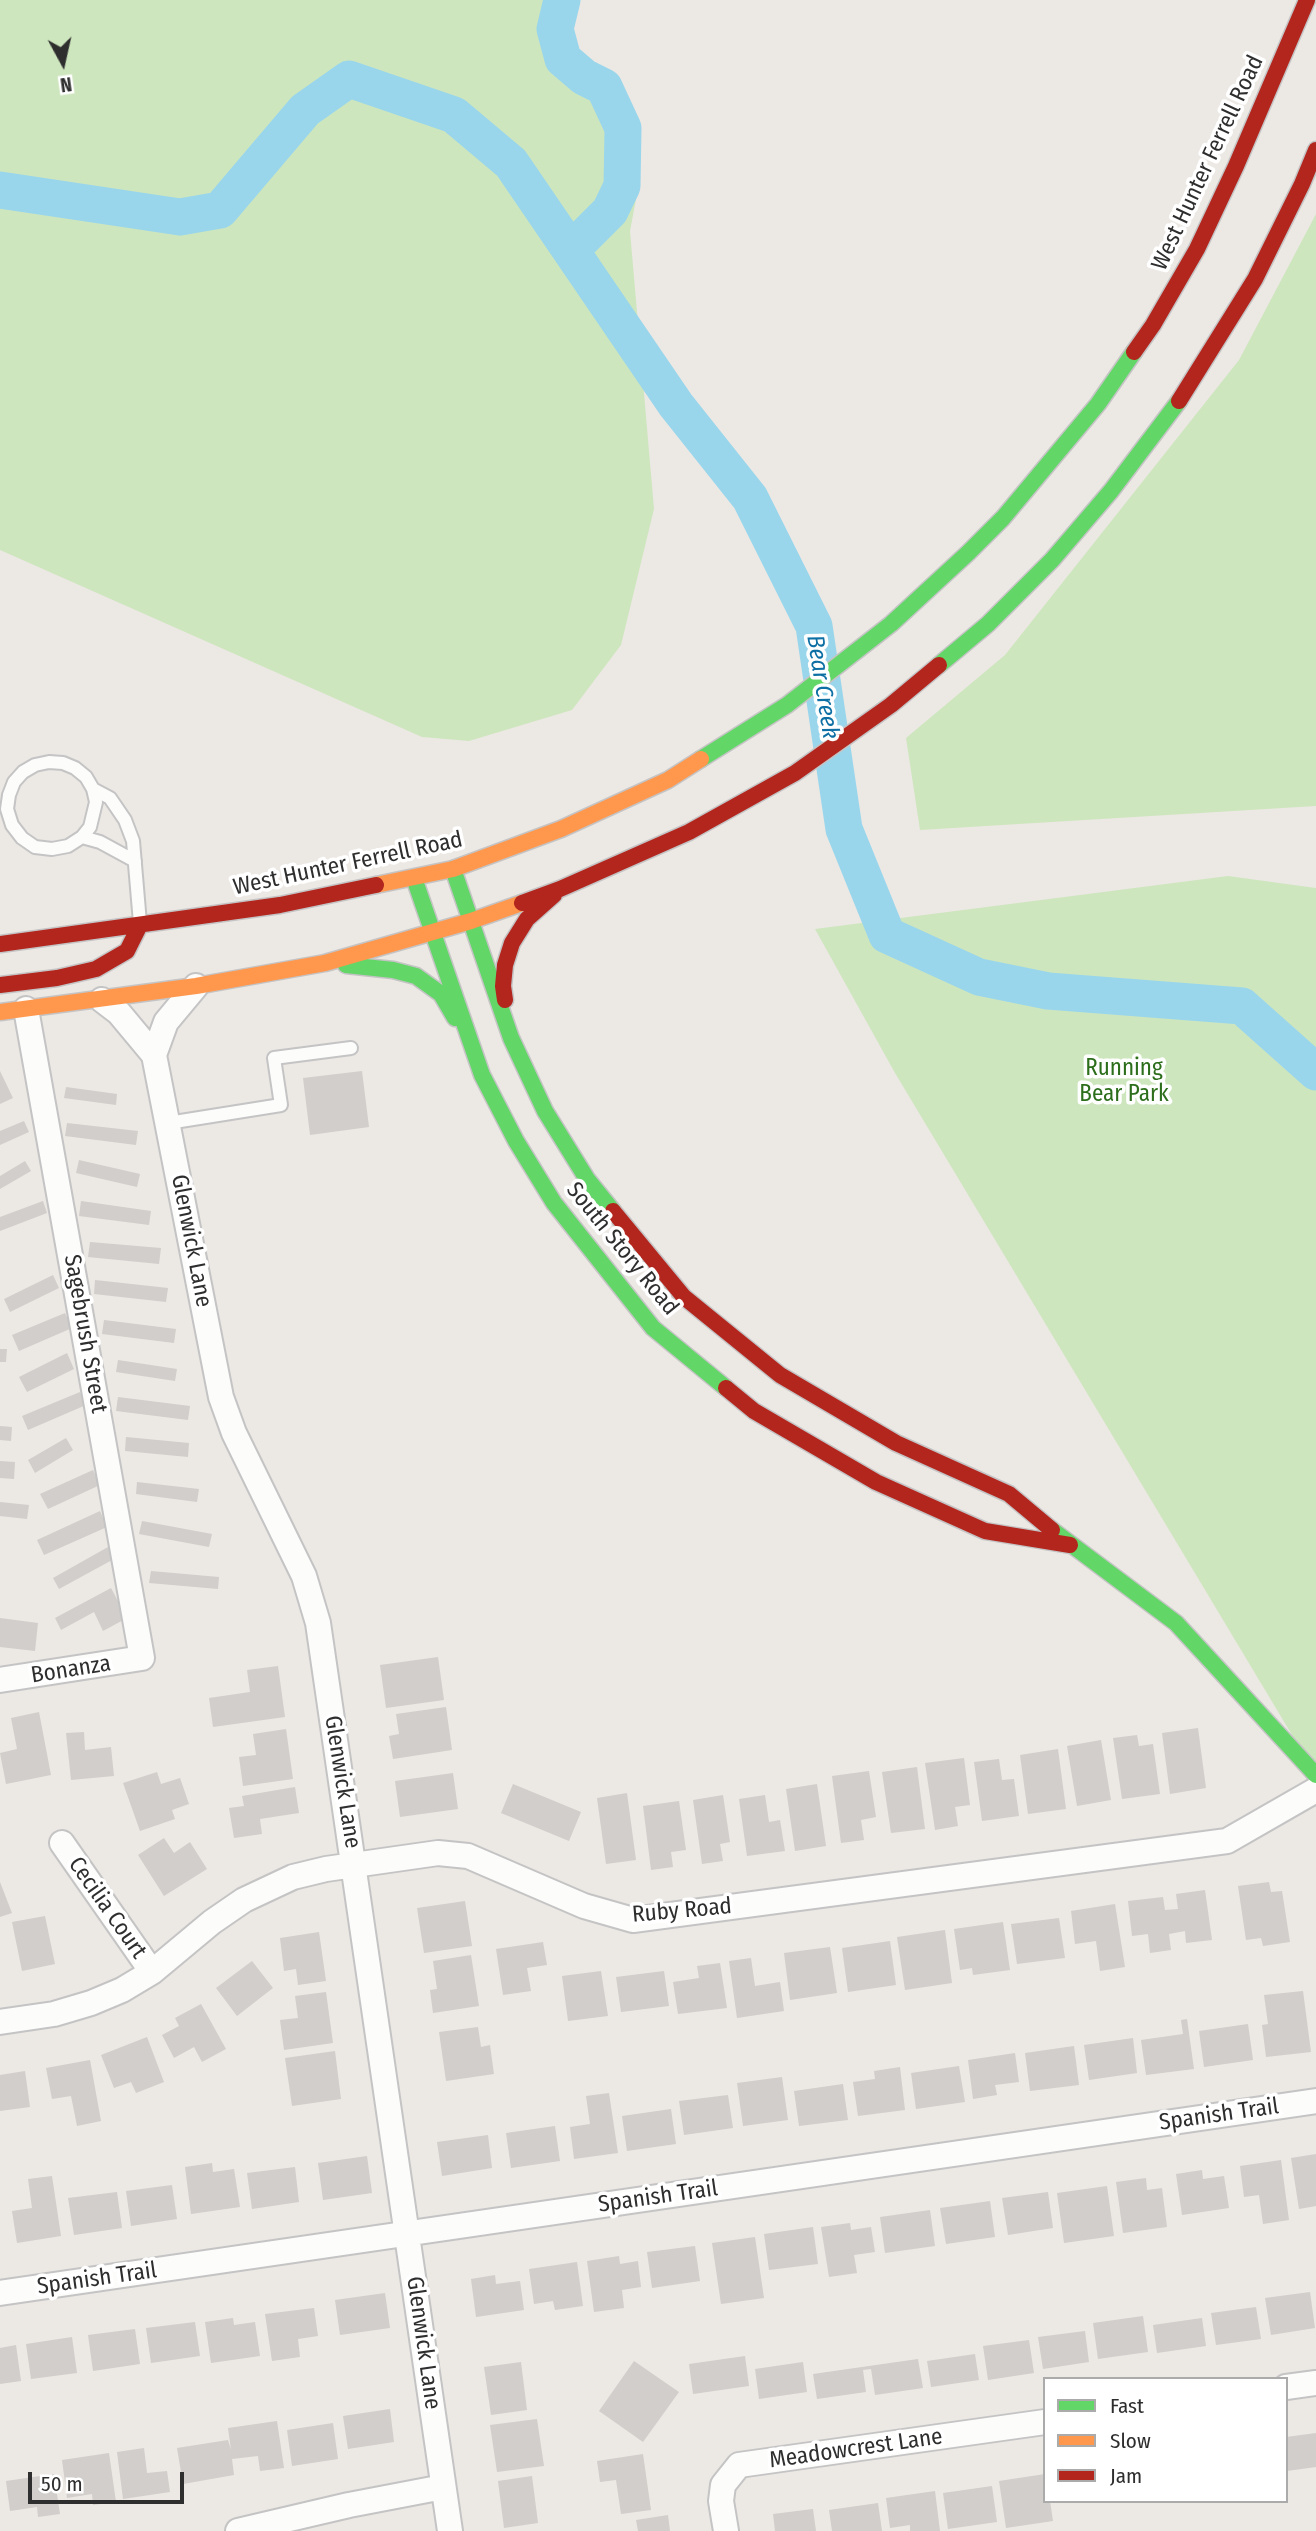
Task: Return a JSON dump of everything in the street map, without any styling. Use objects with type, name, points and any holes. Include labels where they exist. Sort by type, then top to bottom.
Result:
[{"type":"main road","name":"West Hunter Ferrell Road","points":[[0,944],[280,905],[453,869],[561,829],[668,780],[787,705],[891,624],[1003,518],[1098,404],[1153,325],[1197,249],[1236,166],[1307,0]]},
{"type":"main road","points":[[0,1012],[197,986],[325,964],[471,921],[561,889],[689,832],[795,773],[891,705],[988,624],[1052,560],[1111,491],[1188,389],[1255,279],[1316,150]]},
{"type":"main road","name":"South Story Road","points":[[453,869],[511,1038],[545,1111],[587,1179],[684,1297],[779,1375],[896,1443],[1009,1494],[1070,1545],[1175,1623],[1316,1775]]},
{"type":"main road","name":"South Story Road","points":[[414,878],[482,1075],[510,1130],[554,1203],[653,1328],[754,1411],[876,1482],[985,1531],[1070,1545]]},
{"type":"main road","points":[[511,1038],[503,986],[505,965],[512,943],[527,919],[561,889]]},
{"type":"main road","points":[[0,985],[57,978],[96,969],[127,951],[140,925]]},
{"type":"main road","points":[[325,964],[393,970],[416,976],[440,994],[472,1045]]},
{"type":"street","points":[[154,1055],[166,1022],[197,986]]},
{"type":"street","name":"Glenwick Lane","points":[[102,1000],[119,1013],[154,1055],[221,1397],[234,1433],[304,1576],[318,1623],[450,2531]]},
{"type":"street","name":"Sagebrush Street","points":[[26,1009],[142,1658]]},
{"type":"street","name":"Bonanza","points":[[0,1680],[142,1658]]},
{"type":"street","name":"Ruby Road","points":[[0,2022],[54,2014],[122,1990],[152,1972],[212,1922],[244,1900],[293,1877],[355,1864],[438,1853],[468,1856],[584,1906],[633,1920],[1227,1841],[1316,1790]]},
{"type":"street","name":"Cecilia Court","points":[[62,1843],[152,1972]]},
{"type":"street","name":"Spanish Trail","points":[[0,2293],[1316,2101]]},
{"type":"street","points":[[1288,2387],[1316,2383]]},
{"type":"street","name":"Meadowcrest Lane","points":[[726,2531],[721,2501],[723,2485],[739,2465],[1043,2422]]},
{"type":"street","points":[[239,2531],[349,2505],[443,2487]]},
{"type":"lane","points":[[62,763],[75,768],[86,777],[93,789],[96,802],[90,827],[82,837],[68,846],[52,849],[35,846],[22,838],[12,825],[7,809],[9,795],[14,782],[23,772],[35,765],[62,763]]},
{"type":"lane","points":[[93,789],[110,798],[125,820],[133,841],[140,925]]},
{"type":"lane","points":[[82,837],[100,842],[135,861]]},
{"type":"lane","points":[[168,1123],[281,1105],[274,1058],[351,1048]]},
{"type":"green space","points":[[0,0],[572,0],[563,26],[569,53],[583,70],[615,79],[629,129],[637,194],[630,231],[654,509],[621,645],[572,710],[469,741],[422,737],[0,550]]},
{"type":"green space","points":[[1316,214],[1316,806],[920,830],[906,738],[1005,655],[1239,360]]},
{"type":"green space","name":"Running Bear Park","points":[[1228,876],[1316,888],[1316,1775],[895,1073],[815,929]]},
{"type":"building","points":[[0,1071],[13,1098],[0,1104]]},
{"type":"building","points":[[362,1071],[369,1127],[310,1135],[303,1078]]},
{"type":"building","points":[[66,1087],[117,1094],[116,1105],[64,1098]]},
{"type":"building","points":[[24,1121],[29,1132],[0,1145],[0,1131]]},
{"type":"building","points":[[67,1123],[138,1131],[136,1145],[65,1136]]},
{"type":"building","points":[[79,1160],[140,1174],[137,1187],[76,1173]]},
{"type":"building","points":[[25,1161],[31,1171],[0,1189],[0,1176]]},
{"type":"building","points":[[43,1201],[47,1213],[0,1231],[0,1217]]},
{"type":"building","points":[[81,1201],[151,1211],[149,1225],[79,1216]]},
{"type":"building","points":[[90,1242],[161,1248],[159,1264],[88,1257]]},
{"type":"building","points":[[53,1275],[59,1288],[10,1312],[4,1299]]},
{"type":"building","points":[[95,1280],[168,1288],[166,1302],[94,1294]]},
{"type":"building","points":[[65,1313],[72,1328],[19,1351],[12,1335]]},
{"type":"building","points":[[104,1320],[176,1329],[174,1343],[102,1334]]},
{"type":"building","points":[[0,1349],[7,1349],[6,1362],[0,1362]]},
{"type":"building","points":[[67,1353],[74,1369],[27,1392],[19,1377]]},
{"type":"building","points":[[118,1360],[177,1369],[175,1381],[116,1372]]},
{"type":"building","points":[[80,1392],[86,1405],[28,1430],[22,1416]]},
{"type":"building","points":[[118,1397],[190,1406],[188,1420],[116,1411]]},
{"type":"building","points":[[0,1426],[12,1427],[11,1441],[0,1440]]},
{"type":"building","points":[[126,1437],[189,1443],[188,1457],[125,1451]]},
{"type":"building","points":[[66,1438],[73,1450],[35,1473],[28,1460]]},
{"type":"building","points":[[0,1461],[15,1462],[14,1479],[0,1478]]},
{"type":"building","points":[[93,1470],[100,1485],[48,1509],[40,1494]]},
{"type":"building","points":[[137,1482],[199,1489],[197,1502],[136,1494]]},
{"type":"building","points":[[0,1502],[29,1505],[27,1519],[0,1516]]},
{"type":"building","points":[[100,1511],[107,1527],[44,1555],[37,1540]]},
{"type":"building","points":[[142,1521],[212,1534],[209,1547],[139,1534]]},
{"type":"building","points":[[108,1547],[114,1559],[59,1589],[53,1578]]},
{"type":"building","points":[[151,1571],[219,1577],[218,1589],[149,1583]]},
{"type":"building","points":[[111,1588],[127,1618],[103,1631],[94,1612],[61,1630],[55,1618]]},
{"type":"building","points":[[0,1618],[38,1623],[35,1651],[0,1647]]},
{"type":"building","points":[[438,1657],[444,1700],[386,1708],[380,1665]]},
{"type":"building","points":[[278,1666],[285,1717],[213,1727],[209,1698],[250,1692],[247,1670]]},
{"type":"building","points":[[446,1707],[452,1750],[393,1759],[389,1736],[399,1734],[396,1714]]},
{"type":"building","points":[[39,1712],[51,1775],[6,1784],[0,1753],[17,1749],[11,1718]]},
{"type":"building","points":[[1198,1728],[1206,1788],[1170,1794],[1162,1733]]},
{"type":"building","points":[[286,1729],[293,1779],[243,1786],[239,1757],[256,1755],[253,1734]]},
{"type":"building","points":[[84,1732],[85,1750],[111,1747],[114,1776],[71,1780],[66,1733]]},
{"type":"building","points":[[1137,1735],[1139,1746],[1153,1744],[1160,1794],[1122,1799],[1113,1738]]},
{"type":"building","points":[[1101,1740],[1111,1800],[1077,1806],[1067,1746]]},
{"type":"building","points":[[1058,1749],[1066,1809],[1028,1814],[1020,1755]]},
{"type":"building","points":[[964,1758],[970,1805],[955,1807],[958,1826],[935,1830],[925,1763]]},
{"type":"building","points":[[999,1759],[1002,1780],[1014,1779],[1019,1816],[982,1821],[974,1762]]},
{"type":"building","points":[[917,1767],[925,1829],[891,1833],[882,1772]]},
{"type":"building","points":[[869,1771],[876,1817],[861,1820],[864,1840],[841,1843],[832,1776]]},
{"type":"building","points":[[157,1772],[161,1784],[180,1778],[189,1804],[172,1810],[175,1819],[140,1831],[123,1783]]},
{"type":"building","points":[[453,1773],[458,1809],[400,1817],[395,1781]]},
{"type":"building","points":[[513,1784],[581,1812],[569,1841],[501,1813]]},
{"type":"building","points":[[817,1784],[826,1846],[795,1851],[786,1789]]},
{"type":"building","points":[[295,1787],[299,1813],[260,1819],[262,1834],[234,1838],[229,1808],[244,1806],[242,1796]]},
{"type":"building","points":[[627,1793],[636,1860],[606,1864],[597,1798]]},
{"type":"building","points":[[723,1795],[730,1842],[720,1844],[723,1861],[702,1864],[693,1800]]},
{"type":"building","points":[[765,1795],[769,1822],[780,1820],[785,1851],[747,1856],[739,1799]]},
{"type":"building","points":[[679,1801],[686,1850],[671,1852],[673,1867],[651,1870],[643,1806]]},
{"type":"building","points":[[164,1838],[174,1853],[190,1842],[207,1869],[164,1896],[138,1855]]},
{"type":"building","points":[[0,1882],[12,1913],[0,1917]]},
{"type":"building","points":[[1269,1882],[1271,1892],[1282,1891],[1290,1942],[1263,1946],[1261,1938],[1246,1940],[1238,1886]]},
{"type":"building","points":[[1205,1890],[1212,1940],[1186,1943],[1185,1931],[1169,1934],[1171,1950],[1150,1953],[1148,1934],[1132,1936],[1128,1901],[1163,1897],[1165,1910],[1178,1909],[1176,1894]]},
{"type":"building","points":[[465,1901],[472,1946],[424,1953],[417,1908]]},
{"type":"building","points":[[1115,1904],[1125,1967],[1100,1971],[1096,1941],[1075,1944],[1071,1911]]},
{"type":"building","points":[[45,1916],[55,1964],[22,1971],[12,1922]]},
{"type":"building","points":[[1059,1918],[1065,1958],[1017,1964],[1011,1924]]},
{"type":"building","points":[[1003,1922],[1010,1970],[973,1975],[972,1968],[960,1970],[954,1929]]},
{"type":"building","points":[[945,1930],[952,1983],[905,1990],[897,1937]]},
{"type":"building","points":[[319,1932],[326,1981],[298,1985],[296,1969],[284,1971],[280,1938]]},
{"type":"building","points":[[890,1941],[896,1985],[848,1992],[842,1948]]},
{"type":"building","points":[[543,1942],[547,1965],[527,1968],[531,1991],[503,1995],[496,1949]]},
{"type":"building","points":[[830,1947],[837,1993],[790,2000],[784,1953]]},
{"type":"building","points":[[471,1955],[479,2006],[433,2013],[430,1990],[437,1989],[433,1961]]},
{"type":"building","points":[[751,1958],[755,1986],[780,1982],[784,2011],[737,2018],[729,1961]]},
{"type":"building","points":[[252,1961],[273,1988],[237,2016],[216,1988]]},
{"type":"building","points":[[720,1963],[727,2008],[678,2014],[673,1982],[699,1978],[697,1966]]},
{"type":"building","points":[[601,1971],[608,2016],[568,2021],[562,1976]]},
{"type":"building","points":[[664,1971],[669,2006],[621,2012],[616,1977]]},
{"type":"building","points":[[1303,1991],[1311,2052],[1266,2057],[1262,2025],[1268,2024],[1264,1995]]},
{"type":"building","points":[[326,1992],[333,2043],[284,2050],[280,2020],[298,2018],[295,1996]]},
{"type":"building","points":[[201,2004],[226,2049],[202,2062],[194,2047],[174,2058],[162,2035],[179,2026],[175,2018]]},
{"type":"building","points":[[1187,2019],[1194,2069],[1146,2075],[1141,2040],[1183,2034],[1181,2020]]},
{"type":"building","points":[[1248,2024],[1253,2060],[1204,2067],[1199,2031]]},
{"type":"building","points":[[478,2027],[481,2047],[490,2045],[494,2074],[446,2081],[439,2032]]},
{"type":"building","points":[[147,2037],[164,2082],[136,2093],[131,2082],[114,2088],[101,2055]]},
{"type":"building","points":[[1133,2038],[1137,2073],[1089,2080],[1084,2045]]},
{"type":"building","points":[[1074,2046],[1079,2085],[1030,2091],[1025,2053]]},
{"type":"building","points":[[335,2051],[341,2099],[292,2106],[285,2058]]},
{"type":"building","points":[[1015,2053],[1019,2082],[995,2085],[997,2095],[973,2099],[968,2060]]},
{"type":"building","points":[[90,2060],[101,2121],[77,2126],[71,2096],[52,2099],[46,2068]]},
{"type":"building","points":[[959,2066],[965,2102],[916,2109],[911,2073]]},
{"type":"building","points":[[900,2067],[905,2110],[858,2116],[853,2082],[875,2079],[874,2071]]},
{"type":"building","points":[[25,2071],[30,2107],[0,2111],[0,2075]]},
{"type":"building","points":[[782,2077],[788,2120],[743,2126],[737,2083]]},
{"type":"building","points":[[843,2084],[848,2120],[799,2126],[794,2091]]},
{"type":"building","points":[[609,2093],[618,2153],[574,2159],[570,2127],[590,2124],[586,2096]]},
{"type":"building","points":[[728,2095],[733,2128],[684,2135],[679,2101]]},
{"type":"building","points":[[671,2109],[676,2144],[627,2151],[622,2116]]},
{"type":"building","points":[[555,2126],[560,2161],[511,2168],[506,2133]]},
{"type":"building","points":[[488,2135],[492,2168],[442,2176],[437,2142]]},
{"type":"building","points":[[1316,2154],[1316,2206],[1299,2209],[1291,2158]]},
{"type":"building","points":[[367,2156],[372,2193],[323,2200],[318,2163]]},
{"type":"building","points":[[1281,2160],[1289,2220],[1263,2224],[1259,2195],[1244,2197],[1240,2166]]},
{"type":"building","points":[[212,2163],[213,2172],[234,2169],[240,2207],[191,2214],[185,2167]]},
{"type":"building","points":[[295,2167],[299,2202],[252,2209],[247,2173]]},
{"type":"building","points":[[1202,2170],[1203,2179],[1224,2176],[1229,2208],[1182,2215],[1176,2174]]},
{"type":"building","points":[[52,2176],[61,2236],[17,2243],[12,2211],[32,2208],[28,2179]]},
{"type":"building","points":[[1146,2178],[1147,2190],[1162,2188],[1167,2227],[1123,2233],[1116,2182]]},
{"type":"building","points":[[172,2185],[177,2219],[131,2226],[126,2191]]},
{"type":"building","points":[[1107,2186],[1114,2236],[1064,2243],[1057,2193]]},
{"type":"building","points":[[117,2192],[122,2228],[74,2235],[68,2198]]},
{"type":"building","points":[[1048,2192],[1053,2228],[1008,2235],[1002,2198]]},
{"type":"building","points":[[990,2201],[995,2237],[946,2244],[940,2208]]},
{"type":"building","points":[[930,2210],[935,2246],[885,2253],[880,2217]]},
{"type":"building","points":[[850,2223],[851,2230],[871,2227],[875,2252],[854,2255],[857,2273],[829,2277],[821,2227]]},
{"type":"building","points":[[813,2227],[818,2264],[769,2270],[764,2234]]},
{"type":"building","points":[[755,2237],[764,2298],[721,2304],[712,2243]]},
{"type":"building","points":[[695,2246],[700,2281],[652,2288],[647,2252]]},
{"type":"building","points":[[619,2256],[620,2264],[638,2261],[641,2287],[622,2290],[624,2308],[594,2312],[587,2261]]},
{"type":"building","points":[[577,2262],[583,2306],[555,2310],[553,2301],[534,2304],[529,2269]]},
{"type":"building","points":[[495,2275],[496,2284],[520,2281],[524,2310],[476,2317],[471,2279]]},
{"type":"building","points":[[1310,2292],[1315,2328],[1271,2335],[1265,2298]]},
{"type":"building","points":[[385,2293],[390,2328],[340,2335],[335,2300]]},
{"type":"building","points":[[1256,2307],[1261,2339],[1216,2345],[1211,2313]]},
{"type":"building","points":[[314,2308],[318,2336],[298,2339],[300,2357],[272,2361],[265,2314]]},
{"type":"building","points":[[1143,2316],[1148,2352],[1098,2359],[1093,2323]]},
{"type":"building","points":[[233,2318],[234,2325],[255,2322],[260,2356],[211,2363],[205,2322]]},
{"type":"building","points":[[1202,2318],[1206,2346],[1157,2353],[1153,2325]]},
{"type":"building","points":[[195,2322],[200,2356],[151,2363],[146,2328]]},
{"type":"building","points":[[135,2329],[140,2364],[93,2371],[88,2335]]},
{"type":"building","points":[[1085,2331],[1089,2362],[1043,2369],[1038,2337]]},
{"type":"building","points":[[72,2337],[77,2373],[31,2379],[26,2344]]},
{"type":"building","points":[[1029,2340],[1034,2373],[988,2380],[983,2346]]},
{"type":"building","points":[[16,2345],[21,2381],[0,2384],[0,2348]]},
{"type":"building","points":[[975,2354],[979,2380],[931,2387],[927,2361]]},
{"type":"building","points":[[745,2356],[749,2386],[693,2394],[689,2364]]},
{"type":"building","points":[[918,2359],[923,2388],[875,2395],[871,2369],[863,2370],[866,2392],[817,2399],[813,2374]]},
{"type":"building","points":[[634,2361],[679,2392],[643,2442],[599,2411]]},
{"type":"building","points":[[521,2362],[527,2410],[491,2415],[484,2367]]},
{"type":"building","points":[[803,2362],[807,2392],[759,2399],[755,2369]]},
{"type":"building","points":[[390,2409],[394,2442],[348,2449],[343,2416]]},
{"type":"building","points":[[537,2419],[544,2466],[497,2472],[490,2425]]},
{"type":"building","points":[[277,2421],[284,2468],[260,2471],[258,2456],[232,2459],[234,2475],[183,2484],[177,2448],[228,2440],[231,2450],[228,2428]]},
{"type":"building","points":[[333,2423],[338,2459],[292,2466],[287,2430]]},
{"type":"building","points":[[1316,2433],[1316,2467],[1288,2471],[1288,2437]]},
{"type":"building","points":[[144,2448],[147,2473],[167,2471],[170,2492],[123,2499],[117,2452]]},
{"type":"building","points":[[109,2453],[116,2502],[93,2505],[92,2494],[67,2498],[62,2460]]},
{"type":"building","points":[[643,2454],[651,2510],[621,2514],[616,2480],[600,2482],[597,2461]]},
{"type":"building","points":[[54,2474],[60,2514],[38,2517],[37,2507],[10,2511],[6,2481]]},
{"type":"building","points":[[1043,2474],[1043,2503],[1050,2503],[1053,2521],[1006,2528],[999,2481]]},
{"type":"building","points":[[532,2476],[538,2523],[504,2528],[498,2481]]},
{"type":"building","points":[[992,2486],[997,2522],[948,2529],[943,2493]]},
{"type":"building","points":[[935,2491],[940,2531],[910,2531],[910,2525],[890,2528],[886,2498]]},
{"type":"building","points":[[878,2503],[882,2531],[832,2531],[829,2510]]},
{"type":"building","points":[[813,2509],[816,2531],[775,2531],[773,2514]]},
{"type":"building","points":[[668,2515],[670,2531],[638,2531],[636,2520]]},
{"type":"waterway","name":"Bear Creek","points":[[562,0],[555,29],[563,59],[584,77],[604,87],[623,128],[622,186],[610,211],[571,250]]},
{"type":"waterway","name":"Bear Creek","points":[[0,190],[180,217],[220,210],[305,110],[349,79],[454,115],[511,163],[676,405],[750,498],[814,626],[844,829],[887,935],[979,977],[1048,991],[1242,1006],[1316,1072]]},
{"type":"traffic: fast","points":[[701,759],[787,705],[891,624],[968,553],[1003,518],[1098,404],[1134,352]]},
{"type":"traffic: fast","points":[[939,665],[988,624],[1052,560],[1111,491],[1179,401]]},
{"type":"traffic: fast","points":[[453,869],[511,1038],[545,1111],[587,1179],[613,1211]]},
{"type":"traffic: fast","points":[[414,878],[482,1075],[516,1141],[554,1203],[653,1328],[726,1388]]},
{"type":"traffic: fast","points":[[346,965],[393,970],[416,976],[441,994],[455,1018]]},
{"type":"traffic: fast","points":[[1052,1530],[1176,1623],[1316,1775]]},
{"type":"traffic: slow","points":[[376,885],[453,869],[561,829],[668,780],[701,759]]},
{"type":"traffic: slow","points":[[0,1012],[196,986],[325,963],[471,921],[522,903]]},
{"type":"traffic: jam","points":[[1134,352],[1153,325],[1197,249],[1236,166],[1307,0]]},
{"type":"traffic: jam","points":[[1179,401],[1255,279],[1316,150]]},
{"type":"traffic: jam","points":[[522,903],[689,832],[795,773],[891,705],[939,665]]},
{"type":"traffic: jam","points":[[0,944],[280,905],[376,885]]},
{"type":"traffic: jam","points":[[505,1000],[505,965],[512,943],[527,919],[554,895]]},
{"type":"traffic: jam","points":[[0,985],[57,978],[96,969],[127,951],[140,925]]},
{"type":"traffic: jam","points":[[613,1211],[684,1297],[780,1375],[896,1443],[1009,1494],[1052,1530]]},
{"type":"traffic: jam","points":[[726,1388],[754,1411],[876,1482],[985,1531],[1070,1545]]}]
